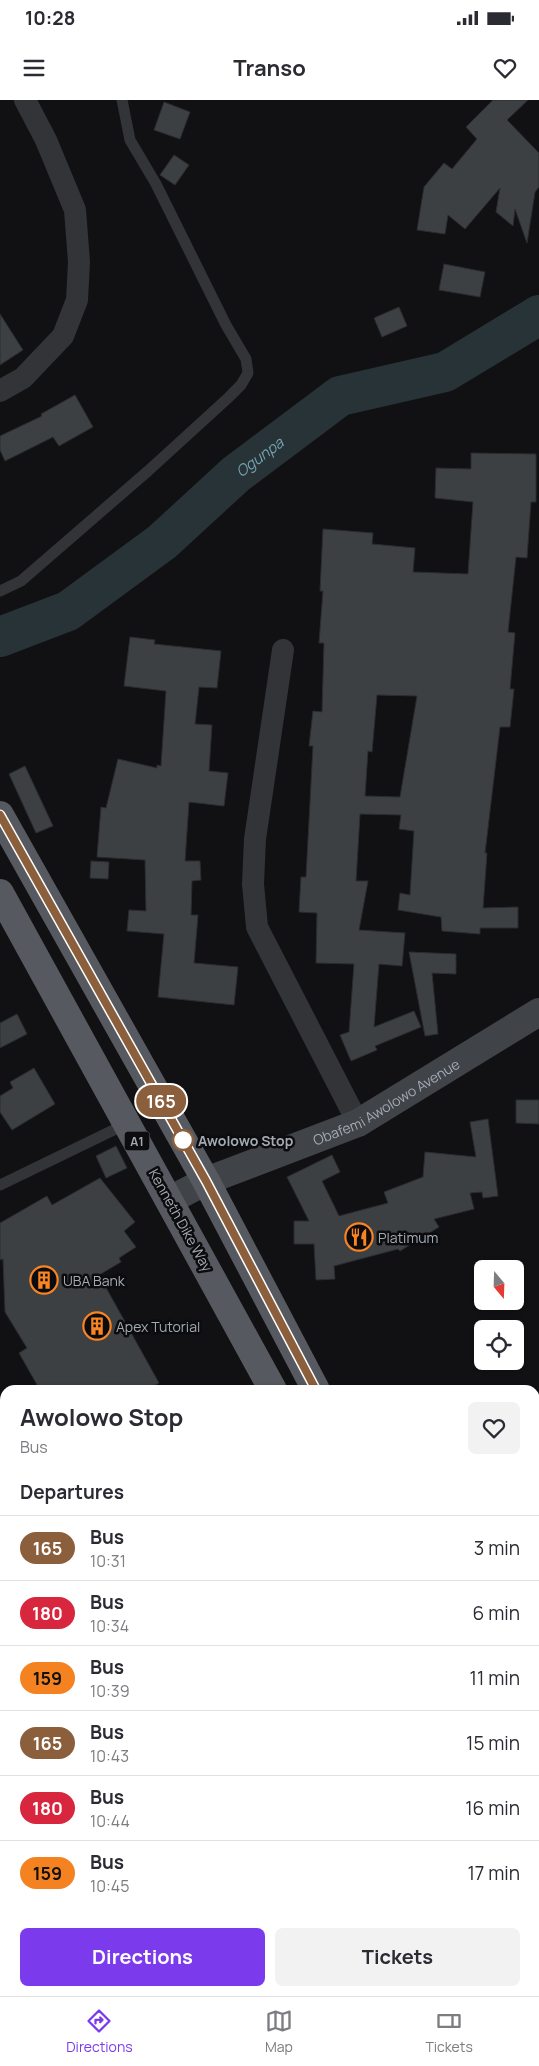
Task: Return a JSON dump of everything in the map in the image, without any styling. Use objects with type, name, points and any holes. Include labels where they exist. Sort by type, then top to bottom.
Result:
[{"type":"highway","points":[[0,815],[206,1181],[313,1385]]},
{"type":"highway","name":"Kenneth Dike Way","points":[[0,893],[270,1385]]},
{"type":"main road","name":"Obafemi Awolowo Avenue","points":[[170,1200],[206,1181],[358,1122],[539,1009]]},
{"type":"street","points":[[0,391],[23,378],[63,336],[77,300],[79,262],[75,210],[46,140],[25,100]]},
{"type":"street","points":[[283,650],[255,839],[253,884],[257,927],[358,1122]]},
{"type":"lane","points":[[0,591],[21,581],[148,471],[228,398],[241,385],[248,372],[246,359],[226,325],[156,184],[130,140],[122,100]]},
{"type":"lane","points":[[0,1185],[128,1123]]},
{"type":"building","points":[[493,100],[528,100],[507,120],[539,153],[539,187],[535,192],[527,243],[515,209],[513,226],[496,212],[500,188],[465,229],[448,215],[445,234],[417,230],[424,187],[444,163],[452,169],[477,139],[466,127]]},
{"type":"building","points":[[164,102],[190,112],[180,139],[154,130]]},
{"type":"building","points":[[174,155],[189,165],[175,185],[160,175]]},
{"type":"building","points":[[444,264],[485,272],[480,297],[439,290]]},
{"type":"building","points":[[399,307],[407,326],[382,337],[374,318]]},
{"type":"building","points":[[0,314],[23,350],[0,365]]},
{"type":"building","points":[[75,395],[93,427],[59,446],[53,437],[5,461],[0,450],[0,436],[42,416],[41,414]]},
{"type":"building","points":[[471,453],[536,454],[536,502],[531,502],[527,558],[516,557],[508,632],[515,633],[510,689],[514,689],[510,727],[500,727],[485,853],[487,853],[483,908],[518,907],[518,928],[480,928],[480,934],[442,931],[441,917],[398,910],[400,893],[410,895],[414,831],[399,829],[401,815],[360,814],[356,881],[368,881],[359,930],[405,933],[402,966],[379,964],[374,1027],[414,1011],[421,1027],[375,1046],[377,1050],[351,1061],[340,1035],[349,1032],[354,964],[316,963],[317,913],[299,912],[301,877],[306,877],[313,746],[309,746],[313,711],[322,712],[324,643],[319,643],[323,591],[320,591],[323,529],[373,533],[372,544],[415,548],[413,572],[468,574],[473,502],[435,498],[436,468],[471,469]],"holes":[[[377,695],[417,696],[400,797],[365,796],[368,751],[372,752]]]},
{"type":"building","points":[[130,637],[155,640],[154,644],[221,651],[217,688],[199,687],[195,724],[212,725],[209,771],[228,773],[224,806],[189,802],[185,861],[200,861],[201,880],[192,881],[191,915],[198,915],[194,963],[238,967],[234,1005],[158,997],[164,934],[127,931],[129,910],[146,911],[145,860],[97,857],[101,807],[106,808],[118,759],[157,768],[157,765],[161,766],[166,691],[124,686]]},
{"type":"building","points":[[25,766],[53,826],[36,833],[9,774]]},
{"type":"building","points":[[91,861],[109,862],[108,879],[90,878]]},
{"type":"building","points":[[409,952],[456,954],[456,974],[432,973],[438,1034],[425,1036]]},
{"type":"building","points":[[17,1014],[27,1034],[0,1048],[0,1023]]},
{"type":"building","points":[[34,1068],[55,1104],[12,1130],[0,1112],[0,1096],[13,1088],[10,1082]]},
{"type":"building","points":[[516,1100],[539,1100],[539,1124],[516,1123]]},
{"type":"building","points":[[488,1119],[498,1196],[483,1198],[482,1192],[470,1193],[474,1209],[434,1219],[439,1227],[400,1251],[398,1249],[334,1266],[335,1279],[316,1280],[314,1244],[294,1244],[294,1221],[309,1221],[287,1177],[332,1155],[340,1172],[322,1181],[339,1216],[388,1203],[384,1192],[423,1177],[425,1152],[476,1157],[470,1122]]},
{"type":"building","points":[[116,1146],[127,1168],[106,1178],[96,1156]]},
{"type":"building","points":[[100,1178],[135,1222],[124,1231],[136,1247],[119,1258],[121,1262],[99,1275],[159,1383],[156,1385],[37,1385],[19,1353],[27,1348],[5,1312],[3,1259],[0,1260],[0,1223],[47,1196],[52,1205]]},
{"type":"waterway","name":"Ogunpa","points":[[0,637],[68,611],[162,542],[236,474],[340,396],[445,372],[539,315]]},
{"type":"bus line","name":"165","points":[[0,815],[206,1181],[313,1385]]},
{"type":"place","name":"Awolowo Stop","points":[[183,1140]]},
{"type":"place","name":"Platimum","points":[[359,1237]]},
{"type":"place","name":"UBA Bank","points":[[44,1280]]},
{"type":"place","name":"Apex Tutorial","points":[[97,1326]]}]
